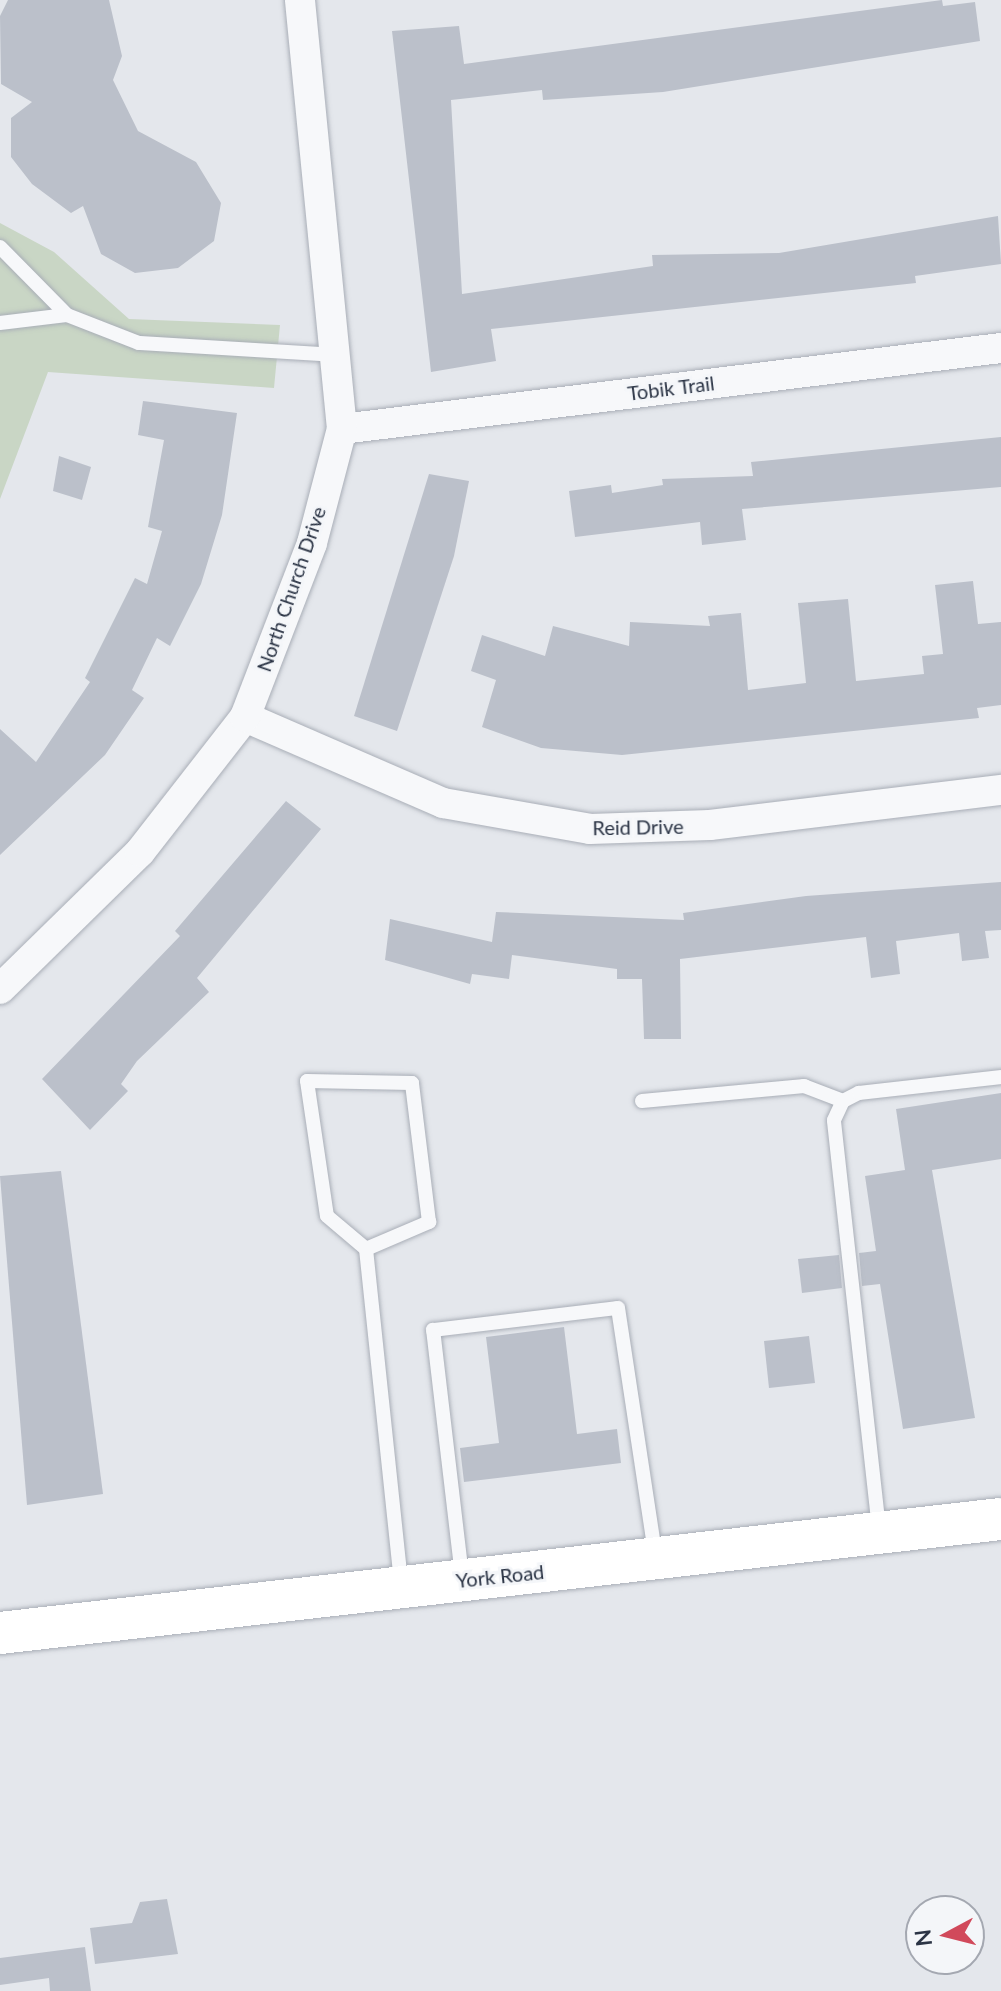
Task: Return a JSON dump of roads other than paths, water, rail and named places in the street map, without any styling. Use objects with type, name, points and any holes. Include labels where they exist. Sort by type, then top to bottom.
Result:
[{"type":"main road","name":"York Road","points":[[0,1633],[1001,1519]]},
{"type":"street","name":"North Church Drive","points":[[0,989],[140,852],[245,717],[312,543],[342,429],[300,0]]},
{"type":"street","name":"Tobik Trail","points":[[342,429],[1001,348]]},
{"type":"street","name":"Reid Drive","points":[[245,717],[443,803],[590,829],[710,825],[1001,790]]},
{"type":"lane","points":[[0,247],[67,315],[139,343],[334,355]]},
{"type":"lane","points":[[0,323],[67,315]]},
{"type":"lane","points":[[880,1533],[834,1120],[843,1101],[859,1093],[1001,1077]]},
{"type":"lane","points":[[366,1249],[429,1222],[412,1083],[307,1081],[327,1216],[366,1249],[401,1587]]},
{"type":"lane","points":[[642,1101],[804,1086],[843,1101]]},
{"type":"lane","points":[[463,1580],[433,1330],[618,1308],[655,1558]]}]
